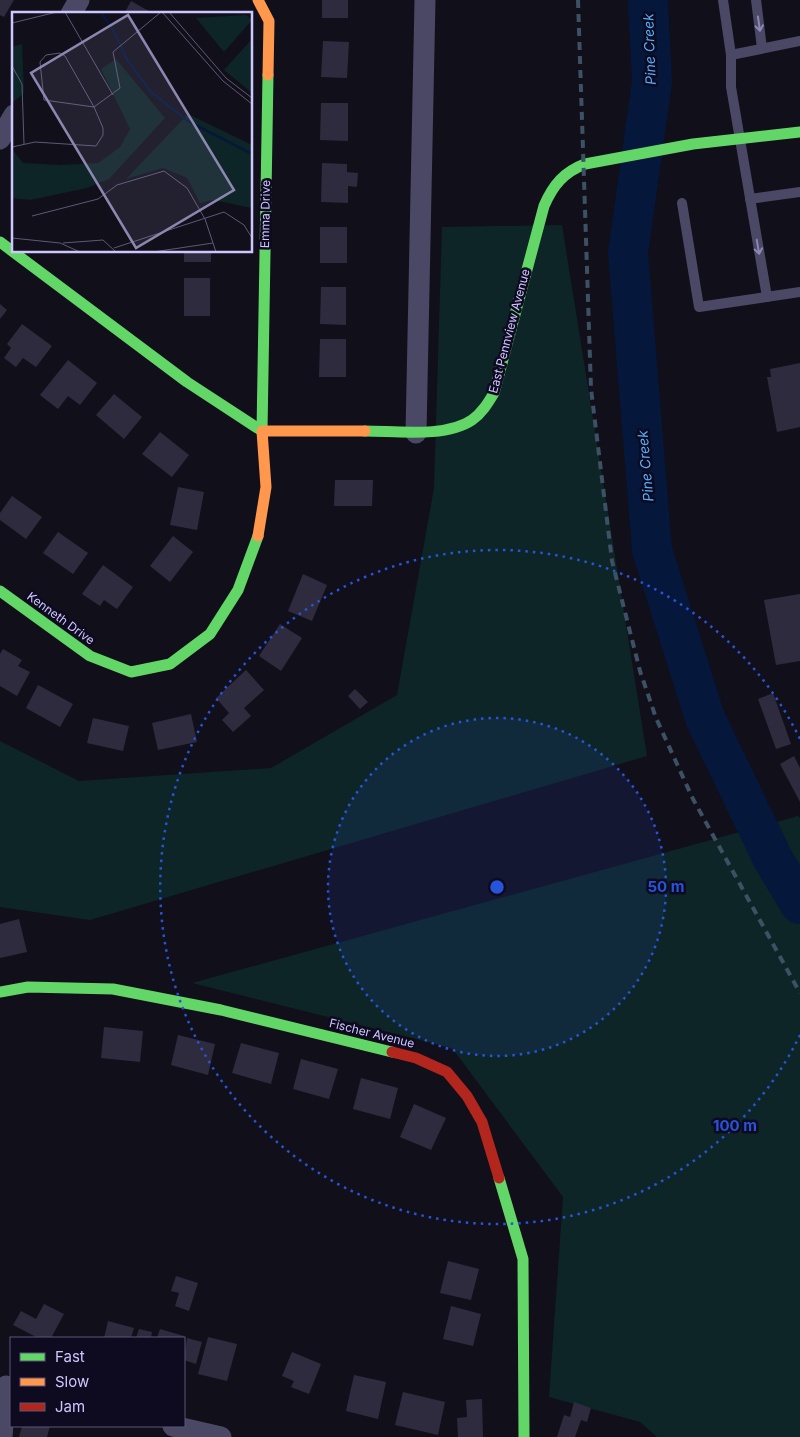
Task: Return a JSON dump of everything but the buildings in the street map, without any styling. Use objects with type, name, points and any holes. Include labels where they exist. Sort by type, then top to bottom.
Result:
[{"type":"street","points":[[72,12],[79,0]]},
{"type":"street","name":"Emma Drive","points":[[258,0],[269,21],[262,431]]},
{"type":"street","points":[[13,252],[187,382],[262,431],[416,432],[425,0]]},
{"type":"street","points":[[0,139],[12,118]]},
{"type":"street","name":"East Pennview Avenue","points":[[416,432],[457,428],[469,423],[482,414],[494,393],[537,224],[550,192],[570,169],[584,164],[693,144],[800,132]]},
{"type":"street","points":[[0,242],[12,251]]},
{"type":"street","name":"Kenneth Drive","points":[[0,591],[90,656],[131,672],[170,664],[210,634],[238,590],[257,544],[266,487],[262,431]]},
{"type":"street","name":"Fischer Avenue","points":[[0,992],[28,987],[113,989],[221,1010],[416,1058],[447,1072],[467,1096],[482,1122],[523,1259],[524,1437]]},
{"type":"street","points":[[2,1437],[6,1386]]},
{"type":"street","points":[[177,1427],[221,1437]]},
{"type":"lane","points":[[723,0],[731,55],[731,87],[767,297]]},
{"type":"lane","points":[[756,0],[762,48]]},
{"type":"lane","points":[[731,55],[800,41]]},
{"type":"lane","points":[[750,200],[800,192]]},
{"type":"lane","points":[[682,203],[699,306],[800,292]]},
{"type":"green space","points":[[562,225],[647,756],[90,920],[0,907],[0,741],[79,781],[271,768],[397,695],[434,488],[442,227]]},
{"type":"green space","points":[[798,816],[800,818],[800,1437],[657,1437],[640,1422],[549,1397],[563,1197],[452,1048],[192,983]]},
{"type":"waterway","name":"Pine Creek","points":[[648,0],[652,82],[628,253],[652,550],[705,718],[773,859],[800,904]]},
{"type":"railway","points":[[578,0],[591,389],[612,561],[640,671],[656,718],[693,799],[800,993]]},
{"type":"traffic: fast","points":[[13,252],[187,382],[262,431],[268,75]]},
{"type":"traffic: fast","points":[[365,431],[420,432],[449,429],[461,426],[472,420],[484,408],[494,393],[544,206],[555,186],[565,175],[585,164],[693,144],[800,132]]},
{"type":"traffic: fast","points":[[0,242],[12,251]]},
{"type":"traffic: fast","points":[[0,591],[90,656],[131,672],[170,664],[210,634],[238,590],[258,536]]},
{"type":"traffic: fast","points":[[0,992],[28,987],[113,989],[221,1010],[392,1052]]},
{"type":"traffic: fast","points":[[499,1178],[523,1259],[524,1437]]},
{"type":"traffic: slow","points":[[258,0],[269,21],[268,75]]},
{"type":"traffic: slow","points":[[258,536],[266,487],[262,431],[365,431]]},
{"type":"traffic: jam","points":[[392,1052],[416,1058],[447,1072],[467,1096],[482,1122],[499,1178]]}]
